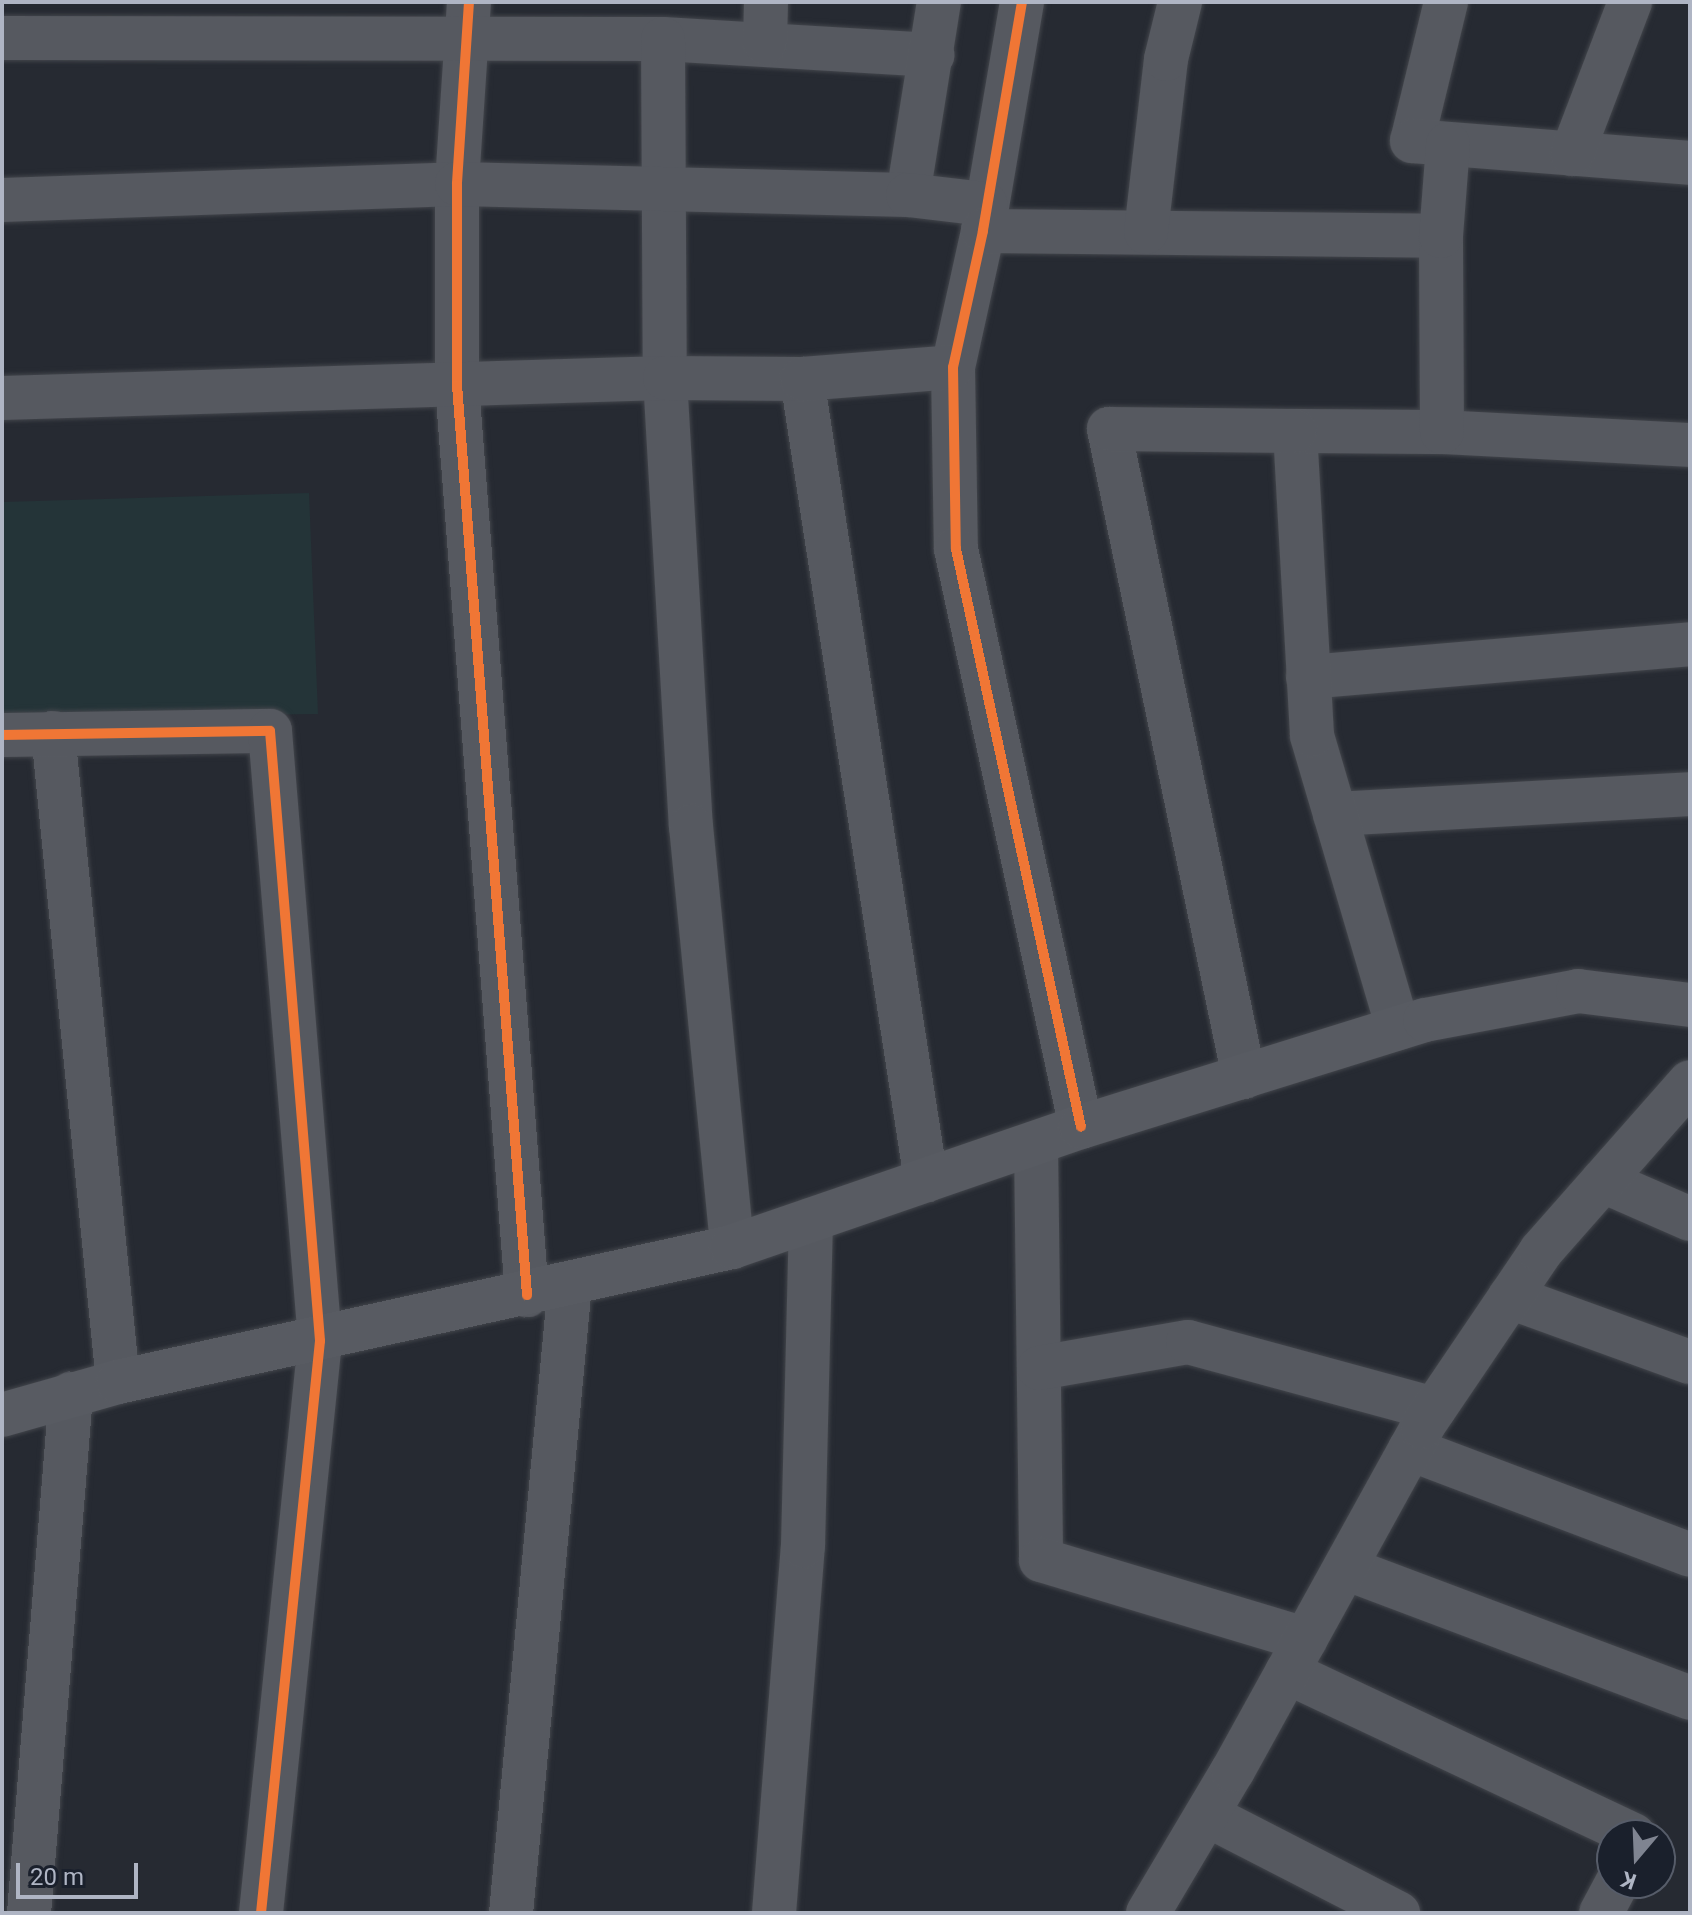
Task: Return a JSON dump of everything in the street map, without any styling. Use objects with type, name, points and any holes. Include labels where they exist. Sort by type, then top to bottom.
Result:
[{"type":"main road","points":[[2,1415],[118,1382],[320,1341],[732,1247],[1081,1127],[1398,1028],[1578,991],[1690,1005]]},
{"type":"street","points":[[908,195],[933,55],[939,2]]},
{"type":"street","points":[[1022,2],[984,218],[953,367],[956,549],[1081,1127]]},
{"type":"street","points":[[1146,232],[1166,59],[1180,2]]},
{"type":"street","points":[[1446,2],[1412,141],[1690,163]]},
{"type":"street","points":[[1572,154],[1630,2]]},
{"type":"street","points":[[2,38],[467,19],[663,39],[766,22],[933,55]]},
{"type":"street","points":[[467,19],[457,184],[457,385],[527,1295]]},
{"type":"street","points":[[663,39],[665,378],[691,826],[732,1247]]},
{"type":"street","points":[[1442,432],[1441,236],[1448,144]]},
{"type":"street","points":[[2,200],[457,184],[908,195],[984,218],[1146,232],[1441,236]]},
{"type":"street","points":[[2,398],[665,378],[802,379],[953,367]]},
{"type":"street","points":[[802,379],[926,1180]]},
{"type":"street","points":[[1244,1077],[1109,429],[1442,432],[1690,445]]},
{"type":"street","points":[[1295,431],[1312,735],[1398,1028]]},
{"type":"street","points":[[1308,677],[1690,644]]},
{"type":"street","points":[[2,735],[270,731],[320,1341],[261,1913]]},
{"type":"street","points":[[53,733],[118,1382]]},
{"type":"street","points":[[1335,814],[1690,794]]},
{"type":"street","points":[[1158,1910],[1207,1815],[1434,1409],[1541,1251],[1690,1082]]},
{"type":"street","points":[[1036,1143],[1041,1560],[1296,1656],[1604,1819]]},
{"type":"street","points":[[1603,1181],[1690,1219]]},
{"type":"street","points":[[774,1913],[803,1546],[811,1220]]},
{"type":"street","points":[[511,1913],[570,1284]]},
{"type":"street","points":[[1510,1297],[1690,1362]]},
{"type":"street","points":[[1039,1368],[1188,1342],[1434,1409]]},
{"type":"street","points":[[29,1913],[71,1394]]},
{"type":"street","points":[[1410,1449],[1690,1555]]},
{"type":"street","points":[[1345,1568],[1690,1698]]},
{"type":"street","points":[[1207,1815],[1398,1913]]},
{"type":"shaded area","points":[[309,493],[318,714],[2,718],[2,502]]},
{"type":"cycle path","points":[[469,2],[457,184],[457,385],[527,1295]]},
{"type":"cycle path","points":[[1022,2],[983,231],[953,367],[956,549],[1081,1127]]},
{"type":"cycle path","points":[[2,735],[270,731],[320,1341],[261,1913]]}]
